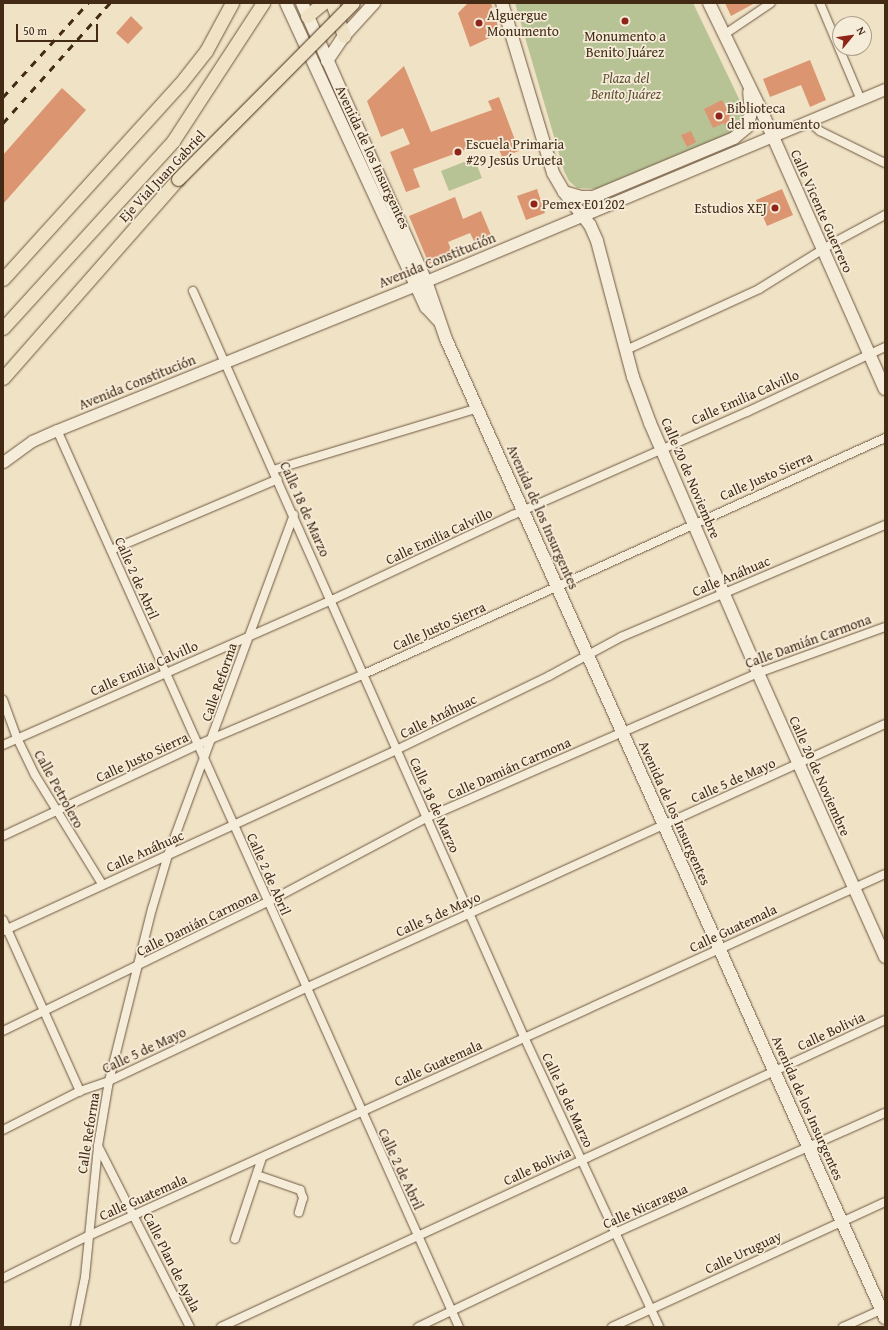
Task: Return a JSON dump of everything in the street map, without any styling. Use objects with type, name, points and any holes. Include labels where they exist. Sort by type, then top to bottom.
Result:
[{"type":"main road","points":[[3,279],[180,84],[206,51],[232,3]]},
{"type":"main road","name":"Eje Vial Juan Gabriel","points":[[3,328],[173,141],[263,3]]},
{"type":"main road","name":"Avenida de los Insurgentes","points":[[286,3],[438,320],[524,510],[622,733],[884,1312]]},
{"type":"main road","name":"Avenida de los Insurgentes","points":[[302,3],[421,283]]},
{"type":"main road","points":[[307,16],[323,3]]},
{"type":"main road","points":[[332,3],[344,36]]},
{"type":"main road","name":"Eje Vial Juan Gabriel","points":[[3,378],[178,179],[353,3]]},
{"type":"main road","points":[[327,61],[344,36],[374,3]]},
{"type":"main road","name":"Calle 20 de Noviembre","points":[[502,3],[542,144],[564,192],[583,215],[597,241],[639,394],[758,673],[885,957]]},
{"type":"main road","name":"Calle Vicente Guerrero","points":[[709,3],[773,136],[822,250],[885,389]]},
{"type":"main road","points":[[564,192],[581,197],[593,197],[741,134],[752,114],[748,82]]},
{"type":"street","points":[[724,34],[771,3]]},
{"type":"street","points":[[820,3],[861,100]]},
{"type":"street","name":"Avenida Constitución","points":[[3,462],[32,441],[57,430],[421,283],[885,90]]},
{"type":"street","points":[[808,121],[820,131],[885,163]]},
{"type":"street","points":[[626,350],[759,289],[822,250],[885,215]]},
{"type":"street","name":"Calle 18 de Marzo","points":[[193,291],[332,600],[426,818],[659,1327]]},
{"type":"street","name":"Calle Emilia Calvillo","points":[[3,745],[165,672],[332,600],[524,510],[661,448],[747,412],[885,346]]},
{"type":"street","points":[[274,470],[478,408]]},
{"type":"street","name":"Calle 2 de Abril","points":[[57,430],[361,1112],[459,1327]]},
{"type":"street","name":"Calle Justo Sierra","points":[[3,836],[212,738],[364,674],[694,522],[885,438]]},
{"type":"street","points":[[111,550],[278,480]]},
{"type":"street","name":"Calle Reforma","points":[[75,1327],[85,1277],[98,1146],[110,1081],[138,966],[168,855],[294,515]]},
{"type":"street","name":"Calle Anáhuac","points":[[5,930],[102,884],[234,826],[396,750],[588,655],[621,637],[885,525]]},
{"type":"street","name":"Calle Damián Carmona","points":[[3,1031],[268,902],[426,818],[758,673],[885,627]]},
{"type":"street","name":"Calle Petrolero","points":[[3,700],[17,738],[56,812],[102,884]]},
{"type":"street","name":"Calle 5 de Mayo","points":[[3,1130],[80,1091],[110,1081],[306,988],[471,915],[885,724]]},
{"type":"street","name":"Calle Guatemala","points":[[3,1278],[88,1236],[526,1039],[720,948],[885,874]]},
{"type":"street","points":[[3,920],[5,930],[80,1091]]},
{"type":"street","name":"Calle Bolivia","points":[[221,1327],[417,1235],[885,1020]]},
{"type":"street","name":"Calle Nicaragua","points":[[418,1327],[615,1233],[885,1113]]},
{"type":"street","name":"Calle Plan de Ayala","points":[[98,1146],[190,1327]]},
{"type":"street","points":[[235,1240],[262,1158]]},
{"type":"street","points":[[257,1175],[300,1190],[303,1198],[299,1212]]},
{"type":"street","name":"Calle Uruguay","points":[[612,1327],[885,1202]]},
{"type":"street","points":[[843,1327],[884,1312]]},
{"type":"green space","name":"Plaza del Benito Juárez","points":[[515,3],[693,3],[742,105],[743,116],[740,125],[733,132],[596,189],[577,188],[569,181],[564,171]]},
{"type":"green space","points":[[474,158],[482,178],[449,191],[441,171]]},
{"type":"building","name":"Alguergue Monumento","points":[[468,3],[491,3],[500,33],[470,47],[458,13]]},
{"type":"building","points":[[725,3],[755,3],[731,16]]},
{"type":"building","points":[[131,16],[143,28],[128,44],[116,33]]},
{"type":"building","points":[[810,60],[826,100],[810,107],[801,85],[770,97],[763,79]]},
{"type":"building","points":[[404,66],[431,132],[492,110],[488,101],[499,97],[519,151],[502,157],[495,139],[413,169],[420,187],[406,192],[390,152],[410,144],[403,128],[381,137],[367,101]]},
{"type":"building","points":[[62,88],[86,110],[3,204],[3,155]]},
{"type":"building","name":"Biblioteca del monumento","points":[[722,100],[734,123],[726,127],[724,123],[713,128],[704,109]]},
{"type":"building","points":[[691,131],[696,142],[687,147],[681,135]]},
{"type":"building","points":[[537,189],[545,213],[526,220],[517,196]]},
{"type":"building","name":"Estudios XEJ","points":[[782,189],[793,215],[767,226],[756,200]]},
{"type":"building","points":[[455,197],[463,219],[481,211],[491,235],[474,241],[470,233],[448,242],[453,254],[429,264],[409,216]]},
{"type":"railway","points":[[3,97],[88,3]]},
{"type":"railway","points":[[3,123],[110,3]]},
{"type":"place","name":"Monumento a Benito Juárez","points":[[625,21]]},
{"type":"place","name":"Alguergue Monumento","points":[[479,23]]},
{"type":"place","name":"Biblioteca del monumento","points":[[719,116]]},
{"type":"place","name":"Escuela Primaria #29 Jesús Urueta","points":[[458,152]]},
{"type":"place","name":"Pemex E01202","points":[[534,204]]},
{"type":"place","name":"Estudios XEJ","points":[[775,208]]}]
